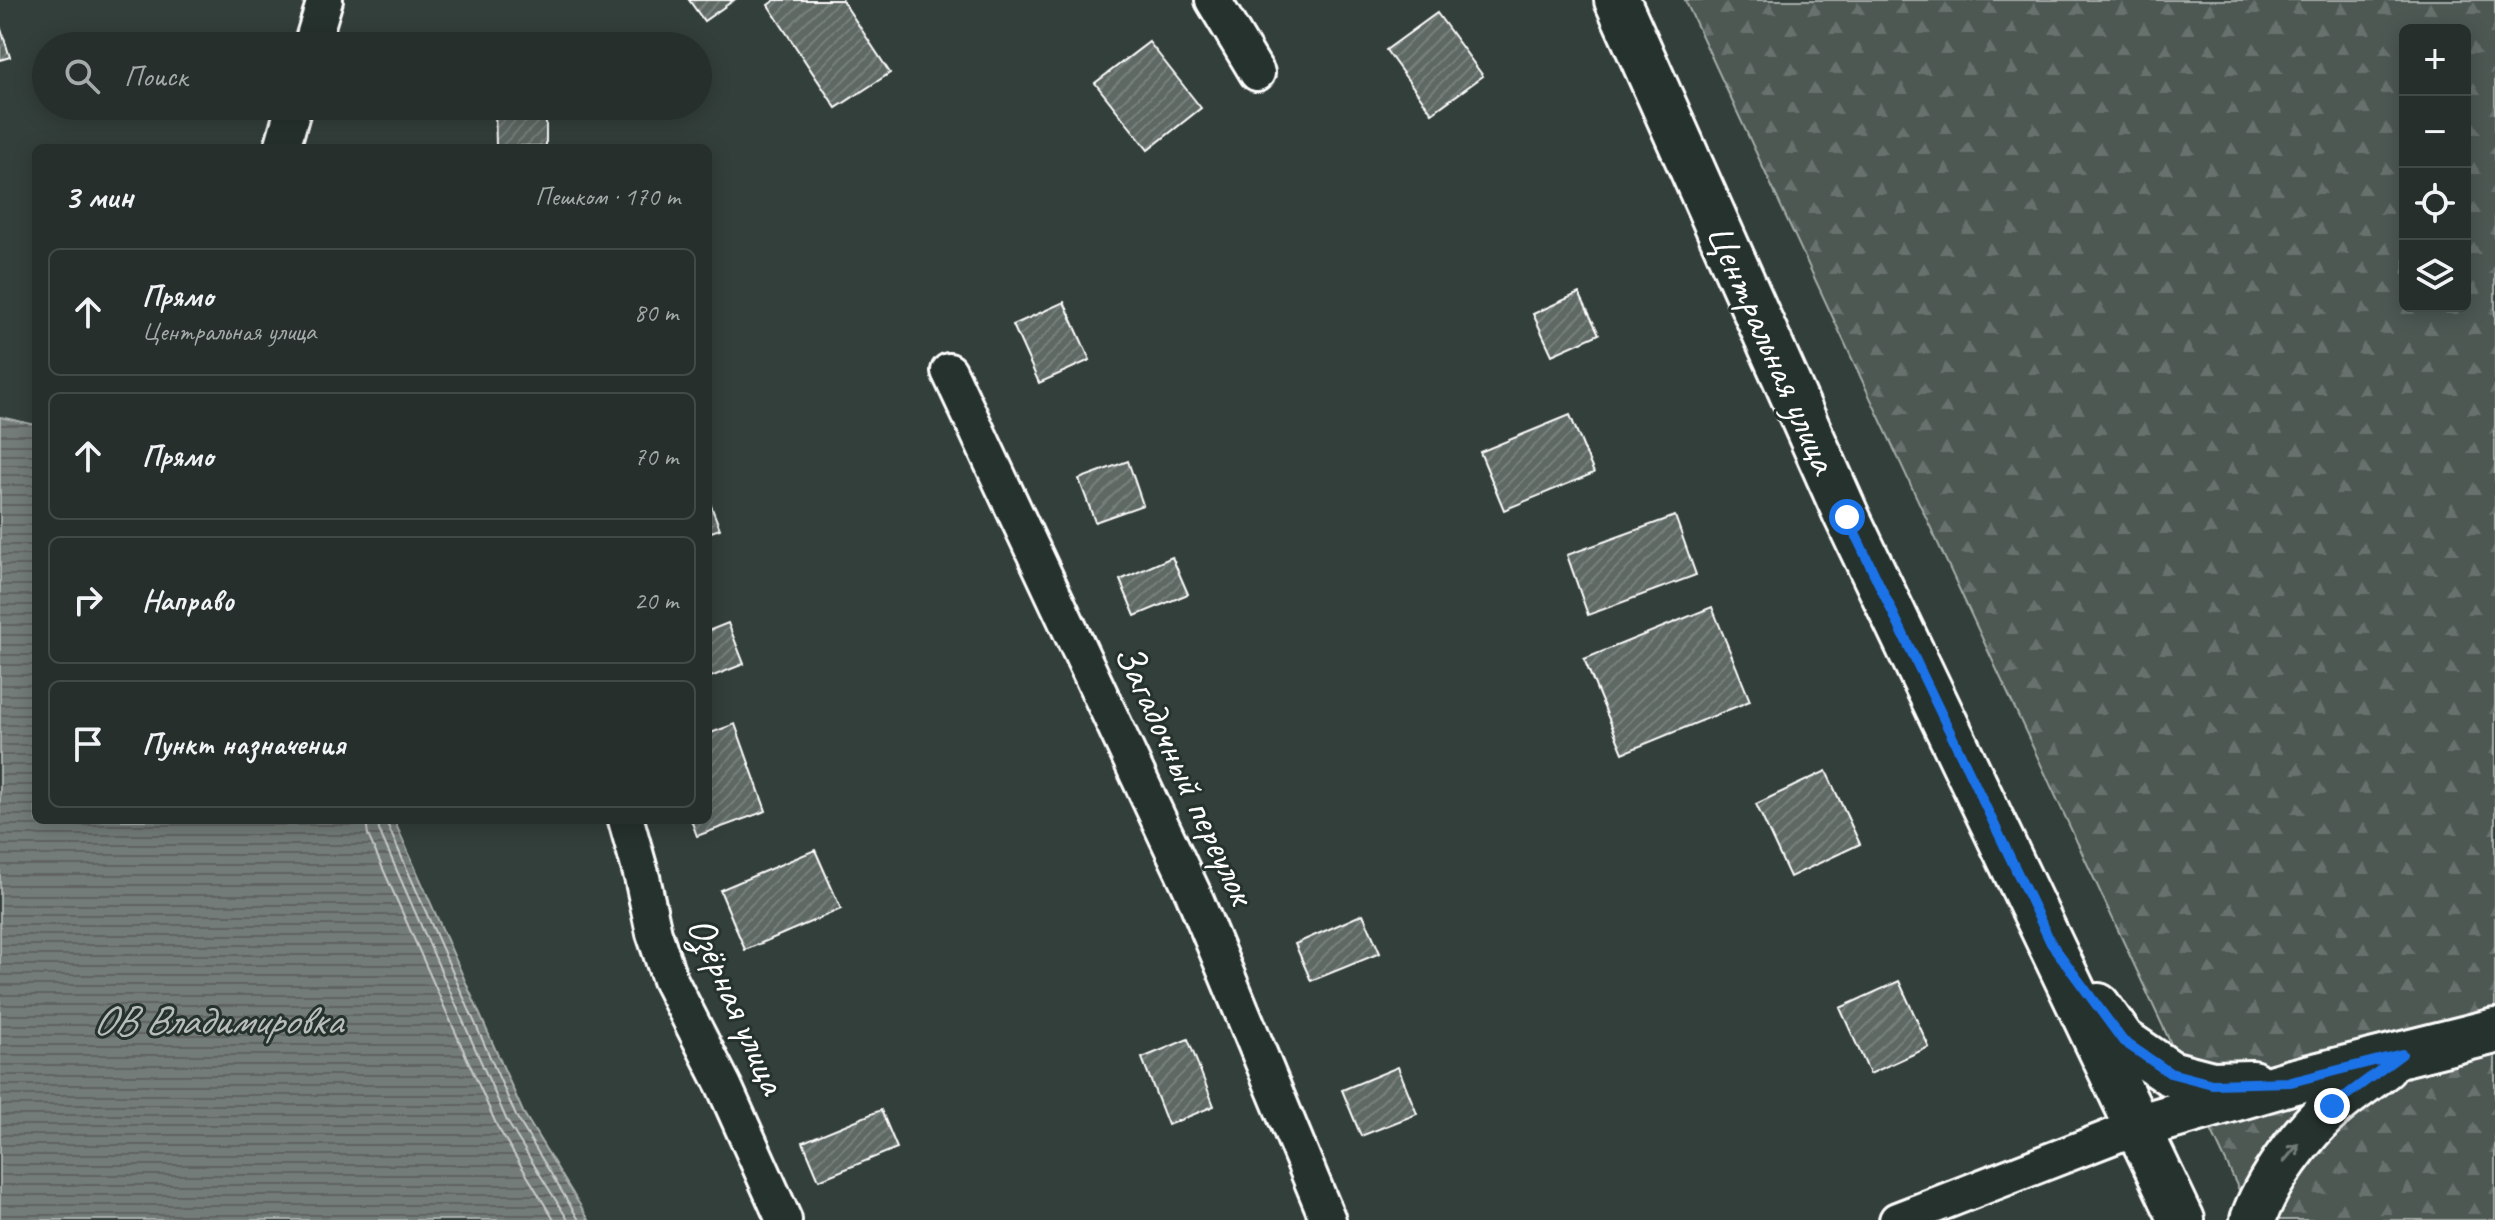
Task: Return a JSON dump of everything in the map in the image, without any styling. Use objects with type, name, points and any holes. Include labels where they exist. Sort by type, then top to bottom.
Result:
[{"type":"street","points":[[315,32],[325,0]]},
{"type":"street","points":[[1213,0],[1257,73]]},
{"type":"street","name":"Центральная улица","points":[[1617,0],[1847,517],[2182,1220]]},
{"type":"street","points":[[283,144],[290,120]]},
{"type":"street","name":"Загадочный переулок","points":[[949,371],[1193,893],[1328,1220]]},
{"type":"street","name":"Озёрная улица","points":[[627,824],[654,933],[670,980],[724,1086],[784,1220]]},
{"type":"street","points":[[2051,943],[2123,1041],[2170,1073],[2212,1084],[2291,1082]]},
{"type":"street","points":[[1897,1220],[2137,1127],[2291,1082],[2495,1031]]},
{"type":"street","points":[[2253,1220],[2258,1205],[2285,1159],[2332,1106],[2402,1054]]},
{"type":"green space","points":[[1685,0],[2495,0],[2495,1220],[2253,1220]]},
{"type":"water","name":"ОВ Владимировка","points":[[0,417],[32,424],[32,824],[396,824],[523,1112],[589,1220],[0,1220]]},
{"type":"building","points":[[689,0],[734,0],[704,21]]},
{"type":"building","points":[[775,0],[842,0],[890,73],[836,108],[768,5]]},
{"type":"building","points":[[1437,13],[1483,76],[1432,113],[1386,50]]},
{"type":"building","points":[[0,26],[10,57],[0,60]]},
{"type":"building","points":[[1149,42],[1201,108],[1148,150],[1095,83]]},
{"type":"building","points":[[495,120],[546,120],[546,144],[496,144]]},
{"type":"building","points":[[1579,293],[1599,334],[1552,355],[1533,314]]},
{"type":"building","points":[[1064,302],[1090,360],[1039,383],[1013,325]]},
{"type":"building","points":[[1570,415],[1594,473],[1504,510],[1480,452]]},
{"type":"building","points":[[1128,461],[1143,505],[1095,522],[1079,479]]},
{"type":"building","points":[[712,508],[720,529],[712,532]]},
{"type":"building","points":[[1675,516],[1696,575],[1588,615],[1567,555]]},
{"type":"building","points":[[1172,557],[1188,594],[1135,616],[1120,580]]},
{"type":"building","points":[[1712,607],[1750,701],[1623,753],[1584,659]]},
{"type":"building","points":[[728,623],[744,664],[712,676],[712,629]]},
{"type":"building","points":[[735,724],[766,811],[697,836],[692,824],[712,824],[712,733]]},
{"type":"building","points":[[1826,771],[1860,844],[1790,877],[1756,804]]},
{"type":"building","points":[[815,850],[841,909],[745,950],[720,890]]},
{"type":"building","points":[[1363,914],[1380,953],[1311,981],[1295,944]]},
{"type":"building","points":[[1899,981],[1929,1047],[1870,1074],[1840,1008]]},
{"type":"building","points":[[1188,1039],[1214,1106],[1168,1125],[1142,1058]]},
{"type":"building","points":[[1398,1067],[1417,1114],[1361,1136],[1342,1090]]},
{"type":"building","points":[[881,1110],[897,1148],[819,1180],[803,1142]]},
{"type":"route","points":[[1847,517],[2051,943],[2123,1041],[2170,1073],[2212,1084],[2291,1082],[2402,1054],[2332,1106]]}]
